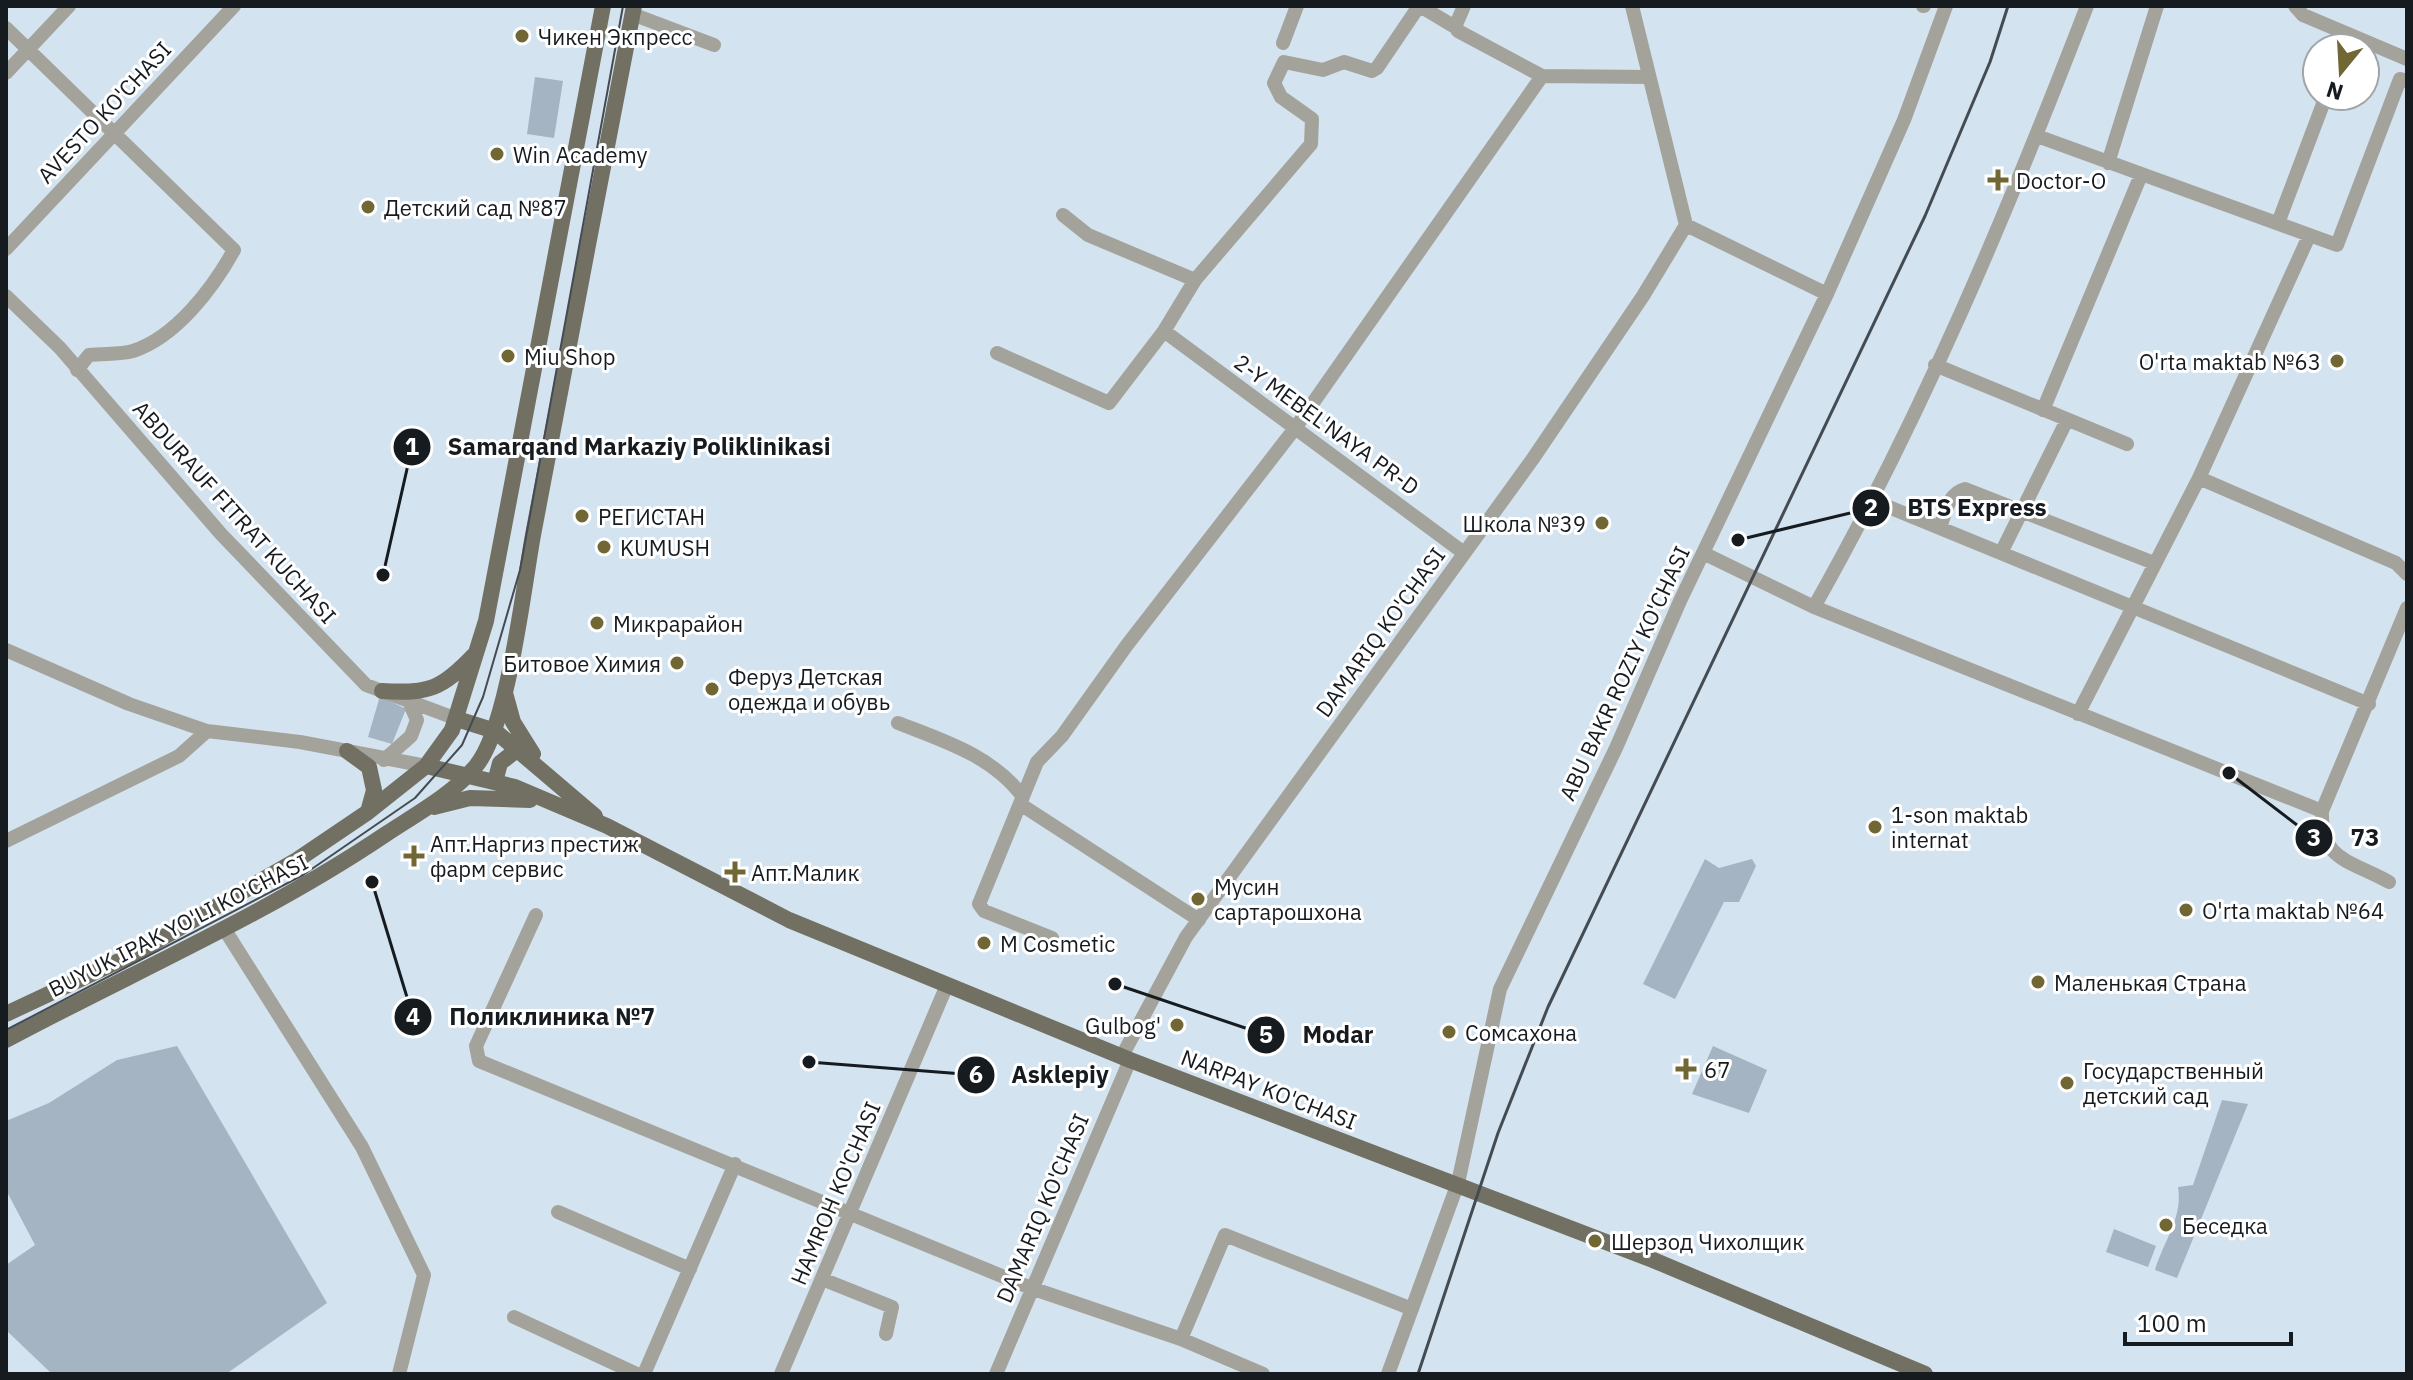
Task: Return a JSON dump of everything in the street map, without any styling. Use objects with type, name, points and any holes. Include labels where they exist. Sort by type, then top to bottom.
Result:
[{"type":"main road","name":"BUYUK IPAK YO'LI KO'CHASI","points":[[6,1014],[136,953],[297,860],[368,812],[426,766],[457,719],[486,621],[603,6]]},
{"type":"main road","name":"BUYUK IPAK YO'LI KO'CHASI","points":[[6,1040],[225,930],[342,864],[467,775],[487,750],[495,731],[504,686],[633,10]]},
{"type":"main road","points":[[382,691],[425,692],[443,684],[478,651]]},
{"type":"main road","points":[[504,686],[517,730],[552,778]]},
{"type":"main road","name":"NARPAY KO'CHASI","points":[[457,719],[495,731],[607,826]]},
{"type":"main road","points":[[495,782],[500,763],[518,749]]},
{"type":"main road","points":[[347,751],[369,767],[374,790],[368,812]]},
{"type":"main road","name":"NARPAY KO'CHASI","points":[[426,766],[495,782],[552,803],[607,826],[789,920],[1126,1058],[1653,1260],[1925,1374]]},
{"type":"main road","points":[[421,810],[470,798],[518,798],[552,803]]},
{"type":"street","points":[[6,73],[69,6]]},
{"type":"street","name":"AVESTO KO'CHASI","points":[[6,249],[234,6]]},
{"type":"street","points":[[1283,43],[1297,6]]},
{"type":"street","points":[[997,353],[1109,403],[1164,331],[1195,280],[1311,144],[1312,119],[1281,97],[1274,83],[1284,62],[1323,70],[1344,62],[1372,71],[1419,6],[1542,76],[1648,77]]},
{"type":"street","points":[[1455,27],[1464,6]]},
{"type":"street","points":[[1632,6],[1686,225],[1827,294]]},
{"type":"street","name":"ABU BAKR ROZIY KO'CHASI","points":[[1388,1374],[1458,1183],[1500,989],[1827,294],[1904,120],[1946,6]]},
{"type":"street","points":[[1814,607],[1874,501],[2037,136],[2087,6]]},
{"type":"street","points":[[2108,163],[2157,6]]},
{"type":"street","points":[[2295,6],[2303,15],[2331,32]]},
{"type":"street","points":[[633,10],[714,45]]},
{"type":"street","points":[[6,28],[234,250],[218,277],[177,322],[149,345],[120,354],[89,355],[77,370]]},
{"type":"street","points":[[2037,136],[2337,245],[2403,80],[2407,60],[2381,52]]},
{"type":"street","points":[[1052,938],[984,911],[979,904],[1037,762],[1062,736],[1127,645],[1296,427],[1542,76]]},
{"type":"street","points":[[2278,223],[2320,112]]},
{"type":"street","points":[[2043,410],[2141,175]]},
{"type":"street","points":[[1063,215],[1088,235],[1195,280]]},
{"type":"street","name":"DAMARIQ KO'CHASI","points":[[996,1374],[1126,1058],[1199,920],[1549,435],[1686,225]]},
{"type":"street","points":[[2078,714],[2199,478],[2309,236]]},
{"type":"street","name":"ABDURAUF FITRAT KUCHASI","points":[[6,296],[60,348],[221,534],[366,685],[457,719]]},
{"type":"street","name":"2-Y MEBEL'NAYA PR-D","points":[[1164,331],[1464,553]]},
{"type":"street","points":[[1935,365],[2127,444]]},
{"type":"street","points":[[2001,553],[2067,420]]},
{"type":"street","points":[[2199,478],[2396,563],[2407,574]]},
{"type":"street","points":[[1940,528],[1951,499],[1957,491],[1965,489],[2154,563]]},
{"type":"street","points":[[1874,501],[2369,704]]},
{"type":"street","points":[[1703,553],[1814,607],[2322,811]]},
{"type":"street","points":[[2389,882],[2329,851],[2321,835],[2322,811],[2407,608]]},
{"type":"street","points":[[6,650],[129,704],[207,731],[426,766]]},
{"type":"street","points":[[384,760],[411,736],[417,720],[408,700]]},
{"type":"street","points":[[898,723],[957,746],[995,767],[1021,801],[1199,920]]},
{"type":"street","points":[[6,841],[179,756],[207,731]]},
{"type":"street","points":[[536,915],[476,1046],[474,1054],[479,1061],[1031,1288],[1181,1339],[1263,1374]]},
{"type":"street","points":[[225,930],[362,1147],[424,1275],[399,1374]]},
{"type":"street","name":"HAMROH KO'CHASI","points":[[781,1374],[947,985]]},
{"type":"street","points":[[644,1374],[735,1164]]},
{"type":"street","points":[[558,1212],[690,1269]]},
{"type":"street","points":[[1181,1339],[1225,1235],[1412,1309]]},
{"type":"street","points":[[822,1279],[892,1307],[886,1334]]},
{"type":"street","points":[[514,1317],[637,1374]]},
{"type":"shaded area","points":[[535,77],[563,81],[554,138],[527,134]]},
{"type":"shaded area","points":[[380,696],[406,709],[392,744],[368,737]]},
{"type":"shaded area","points":[[1705,859],[1719,868],[1752,859],[1756,866],[1739,902],[1724,902],[1675,999],[1643,984]]},
{"type":"shaded area","points":[[177,1046],[327,1303],[226,1374],[52,1374],[6,1330],[6,1265],[35,1245],[6,1190],[6,1121],[49,1103],[117,1060]]},
{"type":"shaded area","points":[[1713,1046],[1767,1070],[1749,1113],[1692,1094]]},
{"type":"shaded area","points":[[2222,1100],[2248,1104],[2177,1278],[2155,1270],[2178,1209],[2178,1187],[2193,1185]]},
{"type":"shaded area","points":[[2114,1229],[2156,1246],[2148,1267],[2106,1252]]},
{"type":"tram line","points":[[6,1030],[303,875],[415,798],[462,745],[483,697],[520,570],[623,6]]},
{"type":"railway","points":[[1418,1374],[1498,1133],[1548,1007],[1925,216],[1990,62],[2008,6]]},
{"type":"place","name":"Чикен Экпресс","points":[[522,36]]},
{"type":"place","name":"Win Academy","points":[[497,154]]},
{"type":"place","name":"Doctor-O","points":[[1998,180]]},
{"type":"place","name":"Детский сад №87","points":[[368,207]]},
{"type":"place","name":"Miu Shop","points":[[508,356]]},
{"type":"place","name":"O'rta maktab №63","points":[[2337,361]]},
{"type":"place","name":"РЕГИСТАН","points":[[582,516]]},
{"type":"place","name":"Школа №39","points":[[1602,523]]},
{"type":"place","name":"BTS Express","points":[[1738,540]]},
{"type":"place","name":"KUMUSH","points":[[604,547]]},
{"type":"place","name":"Samarqand Markaziy Poliklinikasi","points":[[383,575]]},
{"type":"place","name":"Микрарайон","points":[[597,623]]},
{"type":"place","name":"Битовое Химия","points":[[677,663]]},
{"type":"place","name":"Феруз Детская одежда и обувь","points":[[712,689]]},
{"type":"place","name":"73","points":[[2229,773]]},
{"type":"place","name":"1-son maktab internat","points":[[1875,827]]},
{"type":"place","name":"Апт.Наргиз престиж фарм сервис","points":[[414,856]]},
{"type":"place","name":"Апт.Малик","points":[[735,872]]},
{"type":"place","name":"Поликлиника №7","points":[[372,882]]},
{"type":"place","name":"Мусин сартарошхона","points":[[1198,899]]},
{"type":"place","name":"O'rta maktab №64","points":[[2186,910]]},
{"type":"place","name":"M Cosmetic","points":[[984,943]]},
{"type":"place","name":"Маленькая Страна","points":[[2038,982]]},
{"type":"place","name":"Modar","points":[[1115,984]]},
{"type":"place","name":"Gulbog'","points":[[1177,1025]]},
{"type":"place","name":"Сомсахона","points":[[1449,1032]]},
{"type":"place","name":"Asklepiy","points":[[809,1062]]},
{"type":"place","name":"67","points":[[1686,1069]]},
{"type":"place","name":"Государственный детский сад","points":[[2067,1083]]},
{"type":"place","name":"Беседка","points":[[2166,1225]]},
{"type":"place","name":"Шерзод Чихолщик","points":[[1595,1241]]}]
